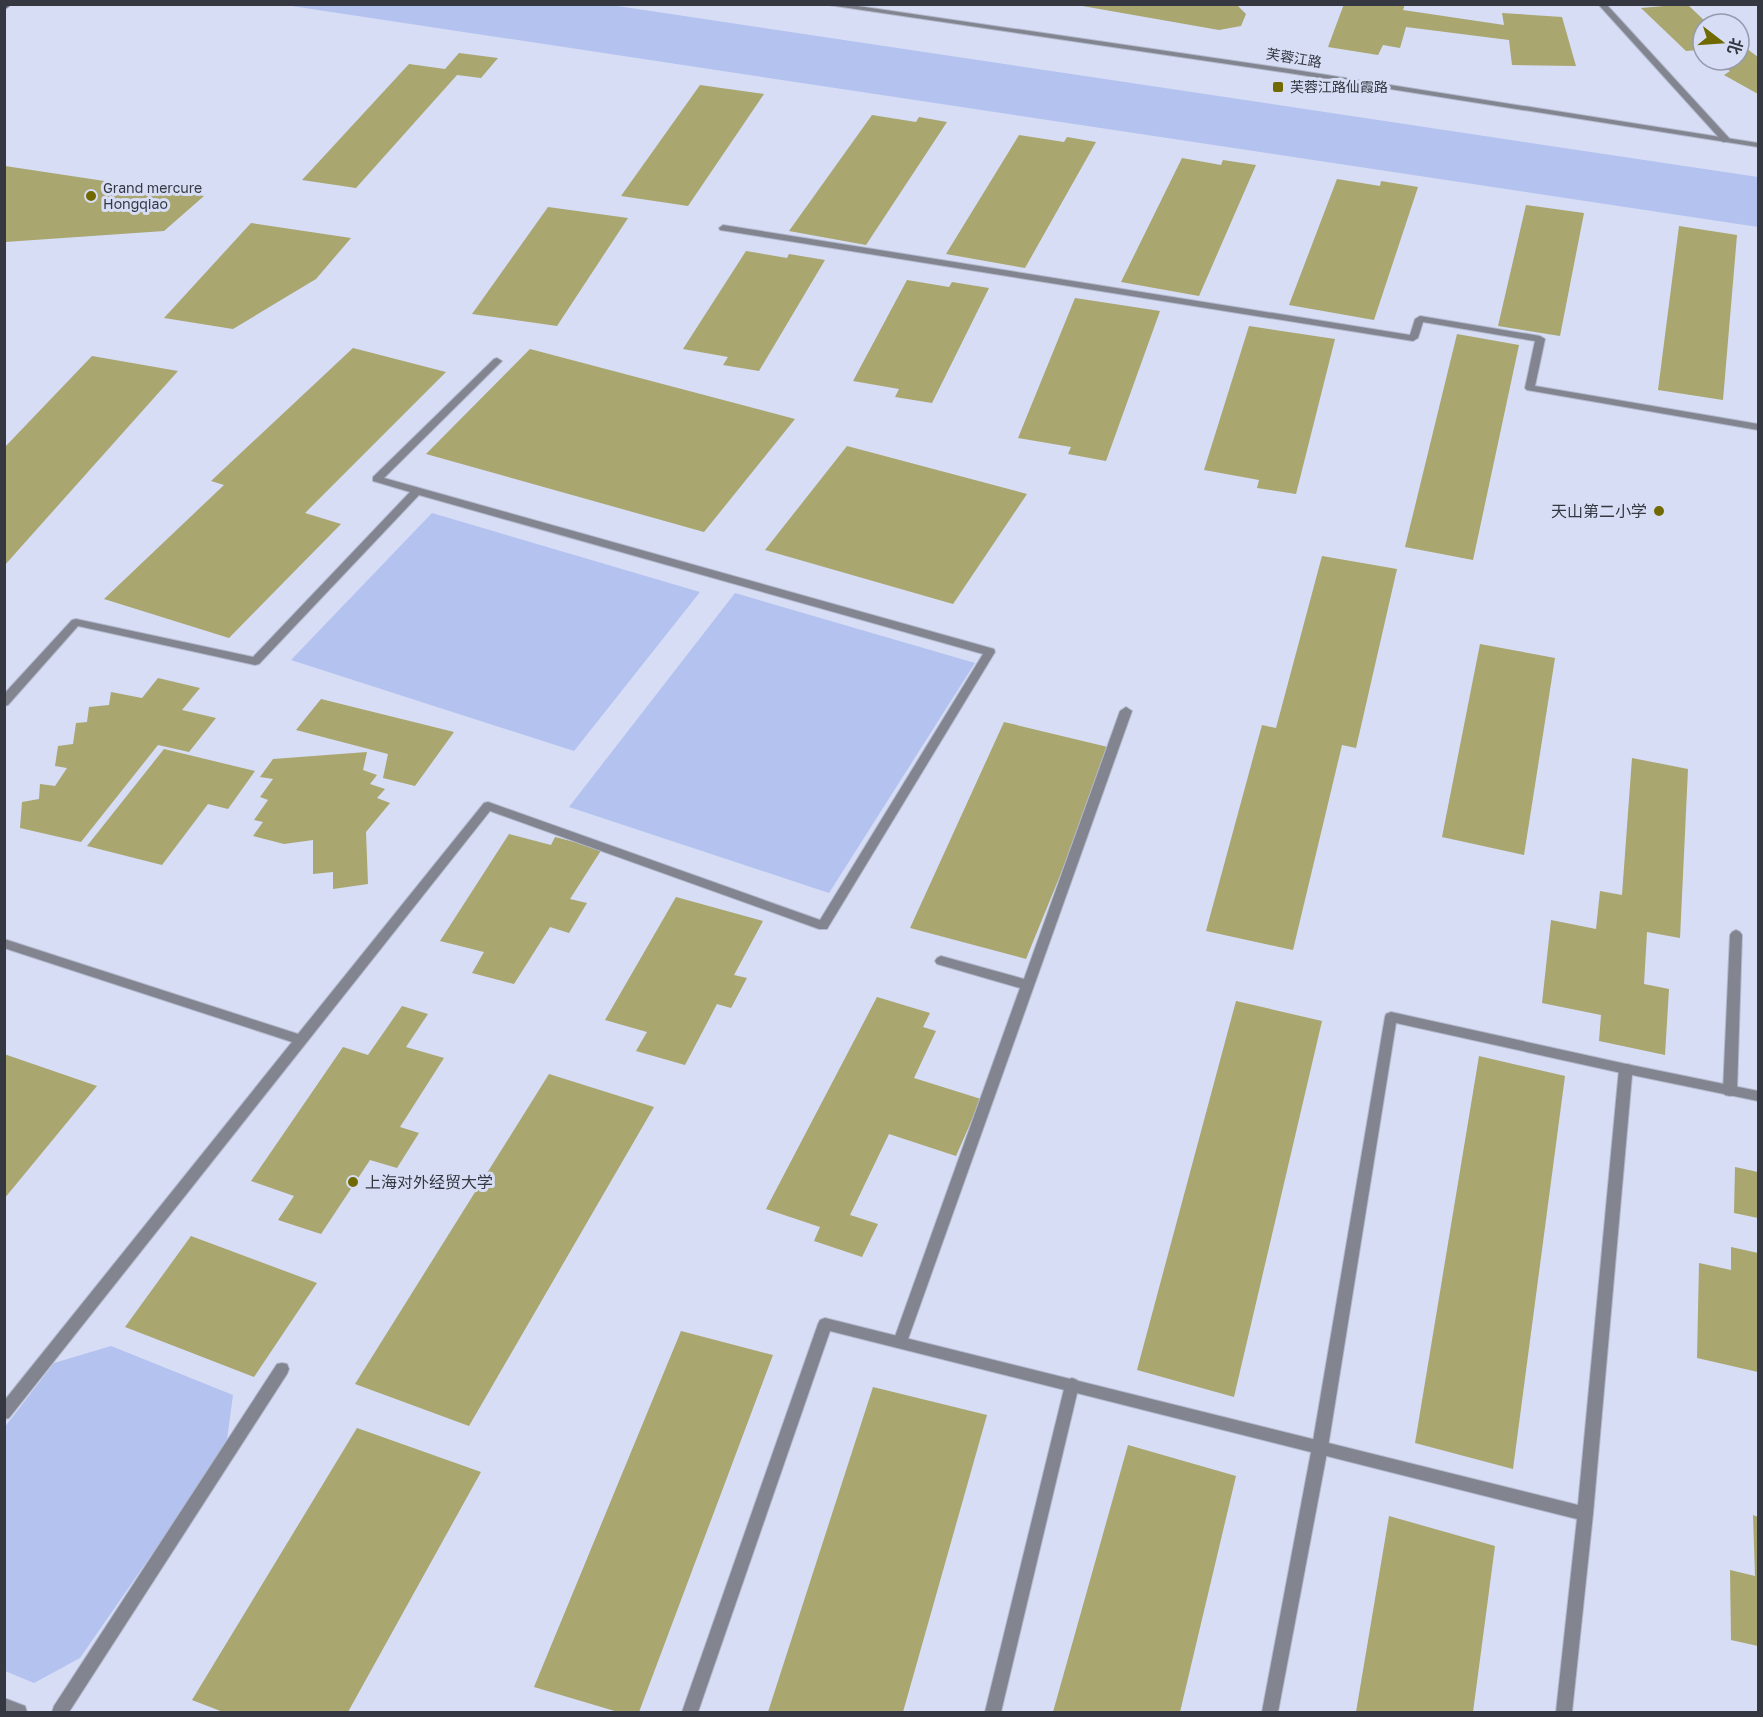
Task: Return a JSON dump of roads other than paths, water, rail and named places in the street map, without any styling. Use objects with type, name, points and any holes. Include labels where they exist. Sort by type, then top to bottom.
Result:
[{"type":"main road","points":[[4,8],[9,4]]},
{"type":"street","name":"芙蓉江路","points":[[825,4],[1277,69],[1758,145]]},
{"type":"street","points":[[1601,4],[1726,141]]},
{"type":"street","points":[[723,228],[1413,338],[1420,319],[1540,339],[1530,388],[1758,427]]},
{"type":"street","points":[[4,1413],[488,806],[823,926],[990,652],[377,478],[497,360]]},
{"type":"street","points":[[4,702],[76,622],[255,661],[417,491]]},
{"type":"street","points":[[900,1342],[1126,711]]},
{"type":"street","points":[[1730,1090],[1736,935]]},
{"type":"street","points":[[4,943],[300,1040]]},
{"type":"street","points":[[940,961],[1027,985]]},
{"type":"street","points":[[1270,1713],[1320,1448],[1391,1017],[1758,1096]]},
{"type":"street","points":[[1564,1713],[1585,1514],[1626,1069]]},
{"type":"street","points":[[690,1713],[825,1324],[1585,1514]]},
{"type":"street","points":[[60,1713],[282,1369]]},
{"type":"street","points":[[993,1713],[1072,1385]]},
{"type":"street","points":[[4,1706],[19,1713]]},
{"type":"place","name":"芙蓉江路仙霞路","points":[[1278,87]]},
{"type":"place","name":"Grand mercure Hongqiao","points":[[91,196]]},
{"type":"place","name":"天山第二小学","points":[[1659,511]]},
{"type":"place","name":"上海对外经贸大学","points":[[353,1182]]}]
